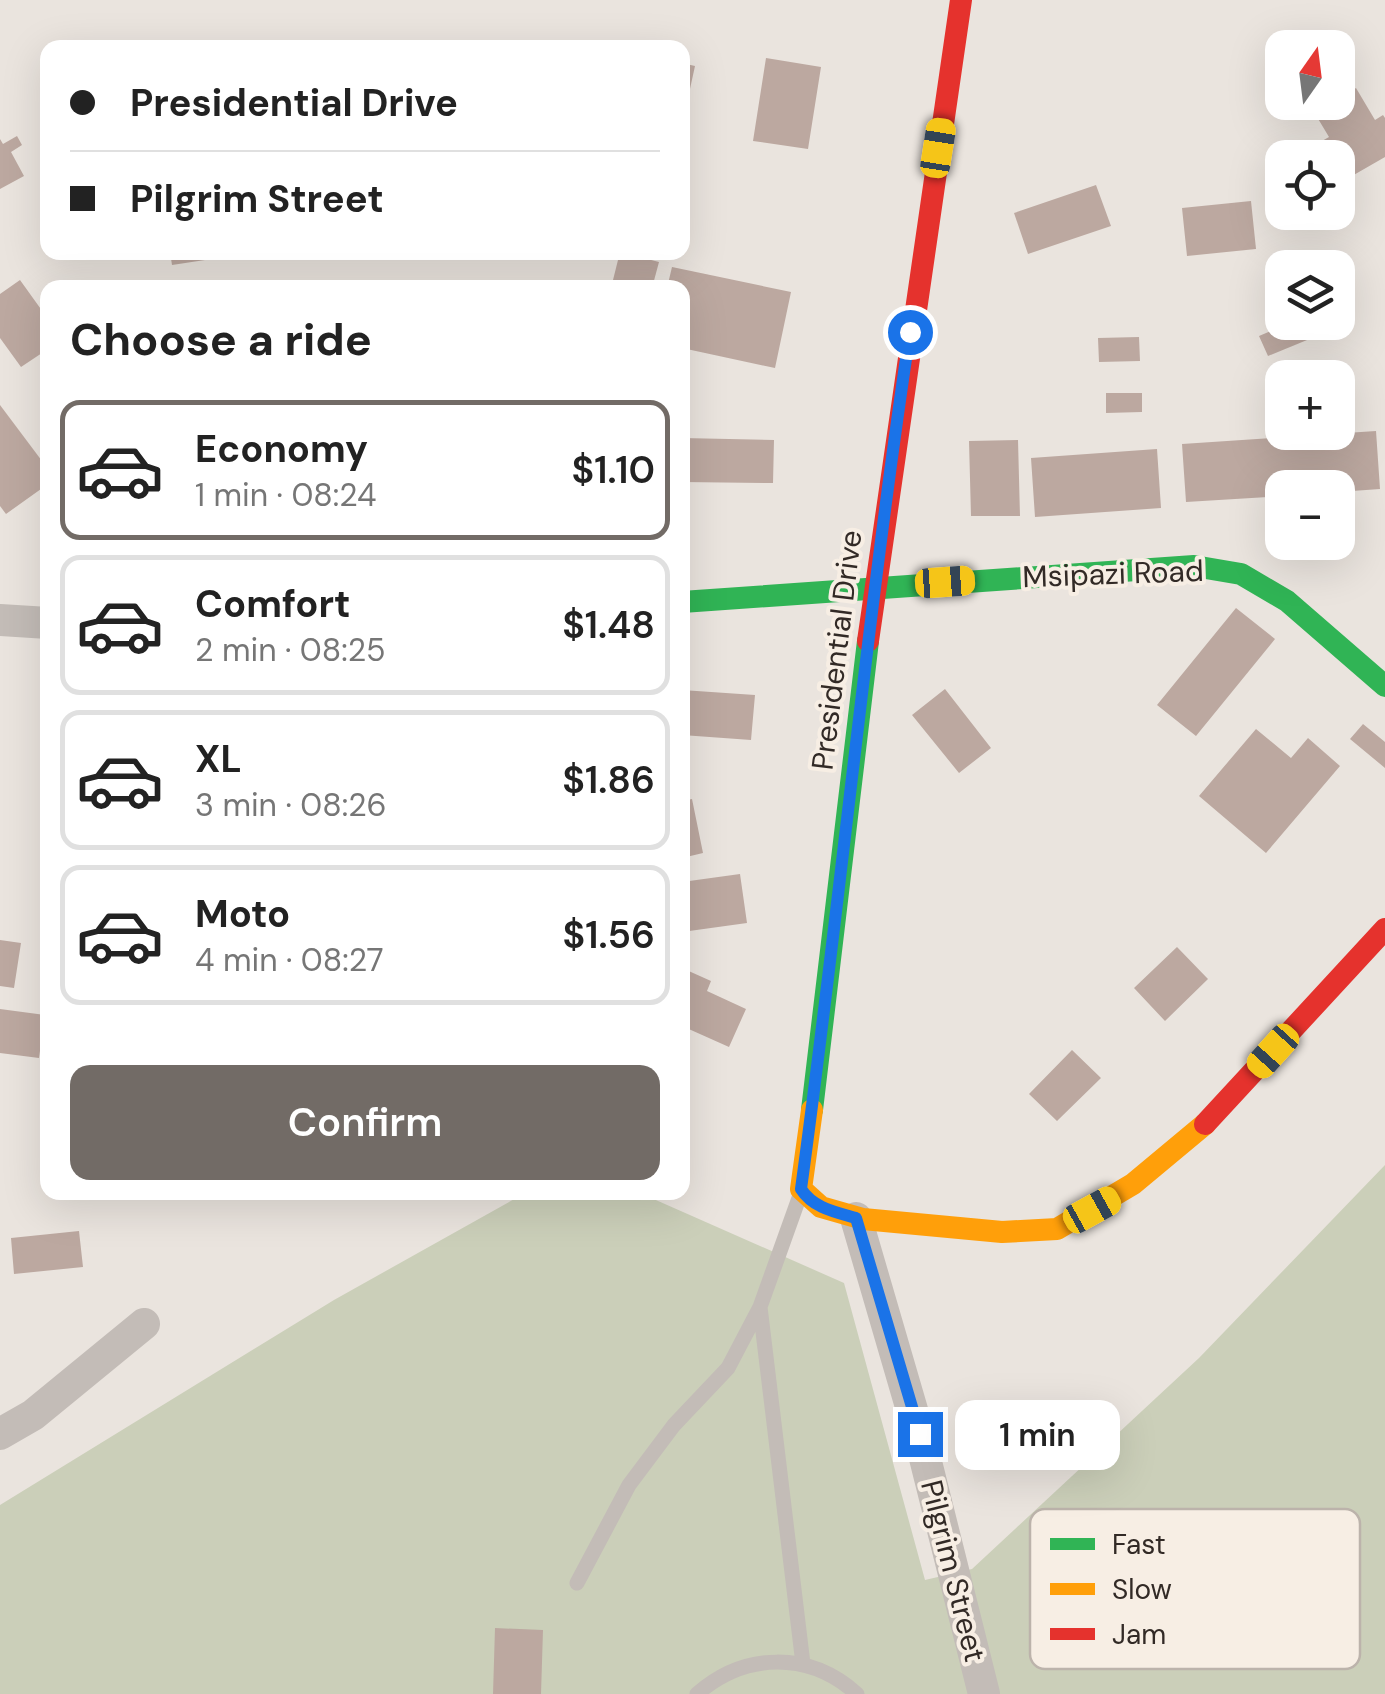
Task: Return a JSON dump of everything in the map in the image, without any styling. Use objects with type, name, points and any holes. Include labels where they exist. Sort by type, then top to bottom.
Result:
[{"type":"street","name":"Presidential Drive","points":[[801,1189],[874,586],[961,0]]},
{"type":"street","name":"Msipazi Road","points":[[690,601],[1194,566],[1242,574],[1287,601],[1385,686]]},
{"type":"street","points":[[0,620],[40,622]]},
{"type":"street","points":[[801,1189],[818,1206],[856,1218],[984,1231],[1059,1229],[1125,1192],[1223,1106],[1385,929]]},
{"type":"street","name":"Pilgrim Street","points":[[856,1218],[920,1434],[984,1694]]},
{"type":"street","points":[[0,1434],[33,1415],[144,1324]]},
{"type":"lane","points":[[577,1583],[629,1485],[674,1425],[728,1368],[760,1307],[801,1189]]},
{"type":"lane","points":[[760,1307],[803,1664]]},
{"type":"lane","points":[[697,1694],[736,1668],[780,1661],[824,1671],[857,1694]]},
{"type":"green space","points":[[1385,1165],[1385,1694],[0,1694],[0,1505],[334,1300],[513,1200],[656,1200],[844,1283],[925,1580],[972,1569],[1030,1515],[1030,1669],[1360,1669],[1360,1509],[1037,1509],[1199,1358]]},
{"type":"building","points":[[766,58],[821,67],[808,149],[753,141]]},
{"type":"building","points":[[1356,88],[1375,120],[1383,115],[1385,118],[1385,157],[1355,174],[1355,140],[1324,140],[1329,137],[1319,120],[1355,120]]},
{"type":"building","points":[[17,136],[22,145],[11,152],[24,176],[0,189],[0,139],[3,144]]},
{"type":"building","points":[[1096,185],[1111,226],[1028,254],[1014,213]]},
{"type":"building","points":[[1251,201],[1256,249],[1187,256],[1182,208]]},
{"type":"building","points":[[171,260],[205,260],[172,265]]},
{"type":"building","points":[[618,260],[659,262],[654,280],[613,280]]},
{"type":"building","points":[[672,267],[791,292],[775,368],[690,350],[690,280],[669,280]]},
{"type":"building","points":[[20,280],[40,308],[40,354],[21,367],[0,338],[0,294]]},
{"type":"building","points":[[1265,333],[1265,340],[1307,340],[1268,356],[1259,336]]},
{"type":"building","points":[[1139,337],[1140,361],[1099,362],[1098,338]]},
{"type":"building","points":[[1106,393],[1142,393],[1142,412],[1106,413]]},
{"type":"building","points":[[0,405],[40,458],[40,490],[6,514],[0,506]]},
{"type":"building","points":[[1376,431],[1380,489],[1355,491],[1355,470],[1265,470],[1265,497],[1186,502],[1182,444],[1265,438],[1265,450],[1355,450],[1355,432]]},
{"type":"building","points":[[690,438],[774,440],[773,483],[690,482]]},
{"type":"building","points":[[1018,440],[1020,516],[971,516],[969,441]]},
{"type":"building","points":[[1157,449],[1161,508],[1035,517],[1031,458]]},
{"type":"building","points":[[1236,608],[1275,639],[1196,736],[1157,705]]},
{"type":"building","points":[[945,689],[991,748],[959,773],[912,715]]},
{"type":"building","points":[[690,691],[755,695],[751,740],[690,736]]},
{"type":"building","points":[[1363,724],[1385,742],[1385,768],[1350,739]]},
{"type":"building","points":[[1256,729],[1291,758],[1308,738],[1340,766],[1266,853],[1199,796]]},
{"type":"building","points":[[690,799],[703,853],[690,856]]},
{"type":"building","points":[[740,874],[747,923],[690,931],[690,881]]},
{"type":"building","points":[[0,940],[21,943],[14,988],[0,986]]},
{"type":"building","points":[[1177,947],[1208,979],[1165,1021],[1134,988]]},
{"type":"building","points":[[690,972],[711,981],[707,991],[746,1009],[729,1047],[690,1030]]},
{"type":"building","points":[[0,1009],[40,1014],[39,1058],[0,1053]]},
{"type":"building","points":[[1072,1050],[1101,1078],[1057,1121],[1029,1094]]},
{"type":"building","points":[[79,1231],[83,1267],[14,1274],[11,1238]]},
{"type":"building","points":[[495,1628],[543,1630],[541,1694],[493,1694]]},
{"type":"traffic: fast","points":[[690,601],[1194,566],[1241,574],[1287,601],[1385,686]]},
{"type":"traffic: fast","points":[[812,1110],[868,641]]},
{"type":"traffic: slow","points":[[812,1110],[801,1189],[821,1207],[863,1219],[1002,1232],[1057,1229],[1133,1184],[1205,1124]]},
{"type":"traffic: jam","points":[[868,641],[961,0]]},
{"type":"traffic: jam","points":[[1205,1124],[1385,929]]},
{"type":"route","points":[[910,332],[874,586],[801,1189],[818,1206],[856,1218],[920,1434]]}]
